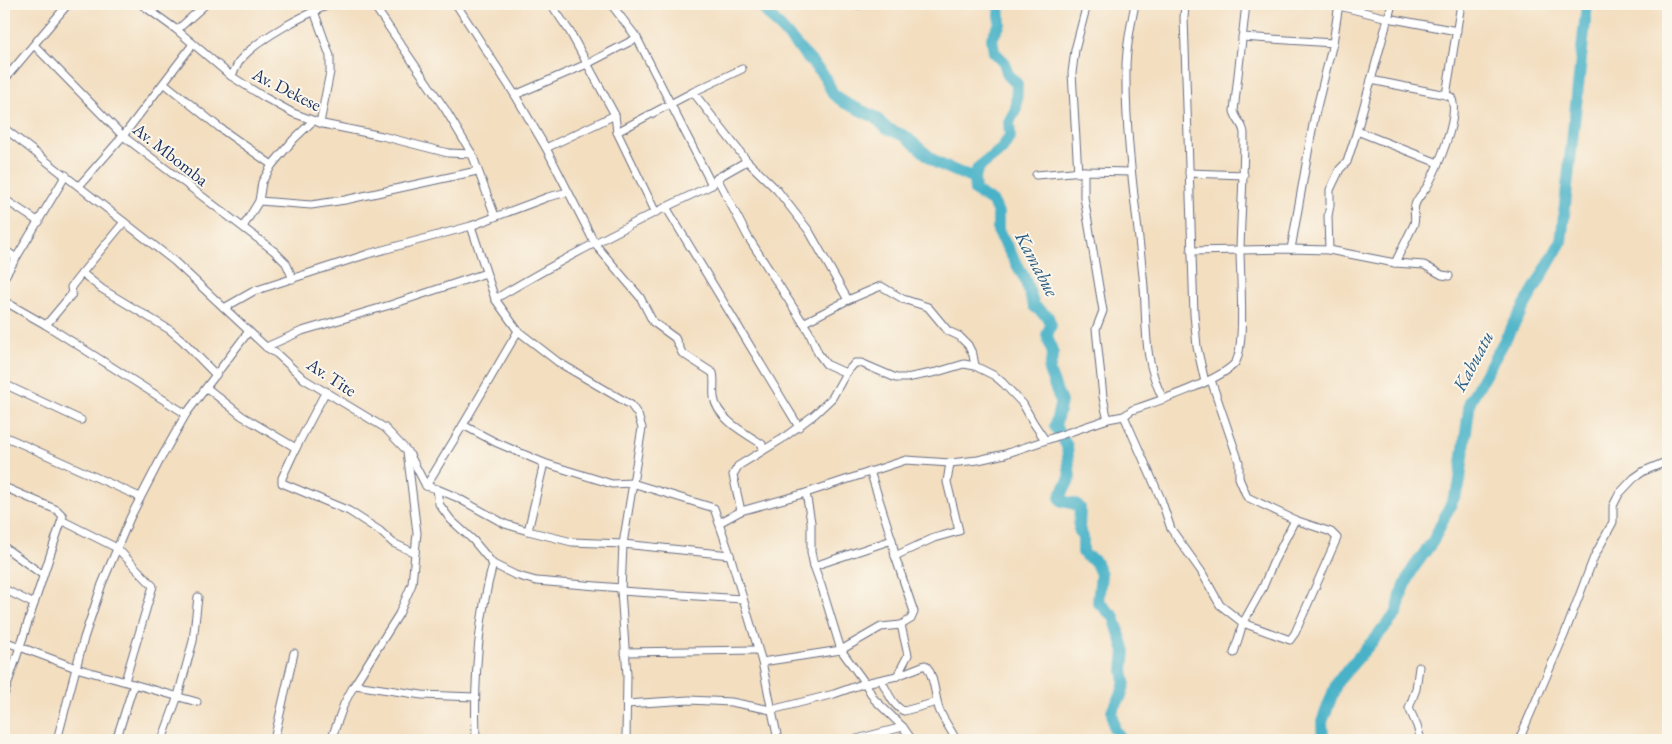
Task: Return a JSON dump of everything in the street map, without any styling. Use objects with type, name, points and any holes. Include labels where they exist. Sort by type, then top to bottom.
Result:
[{"type":"street","points":[[4,80],[68,4]]},
{"type":"street","name":"Av. Dekese","points":[[142,4],[232,76],[264,97],[317,122],[448,153],[472,154]]},
{"type":"street","points":[[150,10],[156,4]]},
{"type":"street","points":[[176,30],[206,4]]},
{"type":"street","points":[[232,76],[241,60],[254,48],[278,31],[331,4]]},
{"type":"street","points":[[373,4],[445,110],[472,154],[495,216]]},
{"type":"street","points":[[456,4],[515,95],[546,148],[595,244],[640,297],[653,322],[675,338],[682,352],[713,373],[714,399],[718,407],[737,429],[762,444],[763,450]]},
{"type":"street","points":[[551,4],[570,32],[615,116],[617,132],[655,211]]},
{"type":"street","points":[[611,4],[637,38],[712,184]]},
{"type":"street","points":[[1087,4],[1075,50],[1072,73],[1084,197],[1103,311],[1096,329],[1101,378],[1108,419]]},
{"type":"street","points":[[1135,4],[1126,66],[1131,172],[1144,279],[1146,339],[1154,380],[1163,399]]},
{"type":"street","points":[[1124,416],[1161,499],[1171,529],[1201,571],[1220,605],[1243,622],[1290,640],[1337,538],[1331,532],[1295,520],[1247,497],[1239,478],[1239,462],[1197,347],[1191,251],[1185,4]]},
{"type":"street","points":[[719,523],[741,511],[806,493],[906,460],[950,463],[978,460],[1005,454],[1108,419],[1124,416],[1132,410],[1208,381],[1231,366],[1237,358],[1240,341],[1240,250],[1244,175],[1243,127],[1235,116],[1234,111],[1246,4]]},
{"type":"street","points":[[1329,250],[1328,216],[1330,190],[1340,169],[1347,162],[1392,4]]},
{"type":"street","points":[[1446,96],[1462,4]]},
{"type":"street","points":[[1291,249],[1314,119],[1333,43],[1339,5],[1388,18],[1457,31]]},
{"type":"street","points":[[243,227],[258,201],[262,182],[272,164],[294,139],[317,122],[330,72],[330,56],[314,11]]},
{"type":"street","points":[[1242,37],[1333,43]]},
{"type":"street","points":[[515,95],[587,64],[637,38]]},
{"type":"street","points":[[79,186],[124,136],[193,44]]},
{"type":"street","name":"Av. Mbomba","points":[[34,45],[124,136],[274,251],[286,263],[293,279]]},
{"type":"street","points":[[617,132],[742,68]]},
{"type":"street","points":[[1371,80],[1446,96],[1453,100],[1449,135],[1428,186],[1414,206],[1416,219],[1395,263]]},
{"type":"street","points":[[164,83],[220,128],[272,164]]},
{"type":"street","points":[[693,92],[747,161],[777,190],[809,231],[848,300]]},
{"type":"street","points":[[546,148],[615,116]]},
{"type":"street","name":"Av. Tite","points":[[4,128],[174,261],[266,347],[304,379],[385,428],[407,451],[426,486]]},
{"type":"street","points":[[1357,131],[1438,163]]},
{"type":"street","points":[[495,300],[542,271],[655,211],[712,184],[717,178],[747,161]]},
{"type":"street","points":[[258,201],[312,205],[345,200],[478,171]]},
{"type":"street","points":[[1036,175],[1081,172],[1131,172]]},
{"type":"street","points":[[1189,173],[1244,175]]},
{"type":"street","points":[[4,278],[66,175]]},
{"type":"street","points":[[717,178],[748,237],[809,332],[818,353],[826,364],[846,373]]},
{"type":"street","points":[[224,308],[254,291],[368,254],[470,226],[548,196],[568,192]]},
{"type":"street","points":[[4,199],[39,222]]},
{"type":"street","points":[[666,207],[799,427]]},
{"type":"street","points":[[46,324],[72,294],[72,287],[82,273],[124,222]]},
{"type":"street","points":[[470,226],[495,300],[518,331],[558,362],[631,406],[638,415],[642,428],[623,544],[621,589],[626,675],[626,740]]},
{"type":"street","points":[[4,249],[16,258]]},
{"type":"street","points":[[1191,251],[1329,250],[1395,263],[1424,265],[1445,276],[1449,276]]},
{"type":"street","points":[[266,347],[302,331],[390,305],[486,272]]},
{"type":"street","points":[[82,273],[102,289],[170,330],[216,375]]},
{"type":"street","points":[[803,323],[881,286],[903,300],[928,307],[948,331],[959,336],[968,345],[973,355],[975,366]]},
{"type":"street","points":[[4,301],[46,324],[186,414]]},
{"type":"street","points":[[56,740],[102,584],[140,497],[186,414],[250,331]]},
{"type":"street","points":[[518,331],[426,486],[456,497],[505,524],[528,532],[572,542],[623,544],[730,554]]},
{"type":"street","points":[[741,511],[733,474],[738,466],[799,427],[832,398],[846,373],[855,363],[865,364],[896,378],[937,372],[964,364],[975,366],[1004,383],[1023,404],[1045,440]]},
{"type":"street","points":[[4,384],[81,420]]},
{"type":"street","points":[[207,388],[242,416],[296,448]]},
{"type":"street","points":[[326,391],[296,448],[282,478],[282,483],[350,511],[380,531],[393,544],[415,553]]},
{"type":"street","points":[[463,425],[495,442],[544,463],[612,484],[632,483],[712,507],[716,510],[762,662],[778,740]]},
{"type":"street","points":[[4,436],[140,497]]},
{"type":"street","points":[[331,740],[344,704],[399,614],[412,584],[417,533],[407,451]]},
{"type":"street","points":[[1519,740],[1565,633],[1594,557],[1613,522],[1613,506],[1619,494],[1634,478],[1644,471],[1668,462]]},
{"type":"street","points":[[528,532],[544,463]]},
{"type":"street","points":[[894,556],[934,538],[959,531],[947,482],[950,463]]},
{"type":"street","points":[[762,662],[841,650],[881,627],[900,625],[911,619],[914,612],[894,556],[892,540],[870,471]]},
{"type":"street","points":[[4,487],[57,510],[62,513],[63,521],[43,575],[4,695]]},
{"type":"street","points":[[437,489],[439,504],[451,520],[493,564],[515,575],[536,581],[742,599]]},
{"type":"street","points":[[806,493],[811,522],[811,552],[814,566],[841,650],[874,699],[903,727],[912,740]]},
{"type":"street","points":[[1234,653],[1243,622],[1263,587],[1295,520]]},
{"type":"street","points":[[63,521],[117,548],[153,586],[125,681]]},
{"type":"street","points":[[814,566],[892,540]]},
{"type":"street","points":[[4,546],[43,575]]},
{"type":"street","points":[[476,740],[475,697],[479,630],[484,597],[493,564]]},
{"type":"street","points":[[4,589],[34,604]]},
{"type":"street","points":[[162,740],[178,696],[193,641],[198,597]]},
{"type":"street","points":[[897,676],[908,655],[900,625]]},
{"type":"street","points":[[4,641],[76,668],[197,702]]},
{"type":"street","points":[[624,652],[758,650]]},
{"type":"street","points":[[274,740],[294,653]]},
{"type":"street","points":[[626,704],[689,700],[730,702],[771,710],[834,694],[865,683],[897,676],[926,665],[940,711],[956,740]]},
{"type":"street","points":[[1419,667],[1416,690],[1409,708],[1421,740]]},
{"type":"street","points":[[881,680],[890,697],[900,710],[904,712],[937,702]]},
{"type":"street","points":[[116,740],[134,684]]},
{"type":"street","points":[[355,684],[422,695],[475,697]]},
{"type":"street","points":[[853,740],[903,727]]},
{"type":"waterway","points":[[761,4],[825,77],[833,94],[845,103],[875,117],[886,128],[905,136],[937,163],[974,179]]},
{"type":"waterway","name":"Kamabue","points":[[999,4],[1000,24],[992,38],[994,52],[1004,62],[1008,75],[1017,84],[1016,109],[1009,122],[1010,136],[1002,149],[978,168],[974,179],[975,191],[993,202],[998,213],[998,231],[1025,279],[1034,306],[1048,317],[1051,325],[1047,335],[1053,354],[1049,371],[1061,402],[1055,426],[1067,446],[1070,478],[1060,497],[1062,501],[1075,504],[1080,508],[1079,529],[1083,537],[1083,552],[1095,561],[1101,574],[1098,602],[1114,617],[1125,651],[1123,670],[1125,682],[1121,696],[1112,711],[1114,728],[1122,740]]},
{"type":"waterway","name":"Kabuatu","points":[[1323,740],[1322,722],[1337,682],[1397,613],[1401,595],[1412,570],[1433,541],[1459,487],[1470,401],[1561,242],[1587,4]]}]
